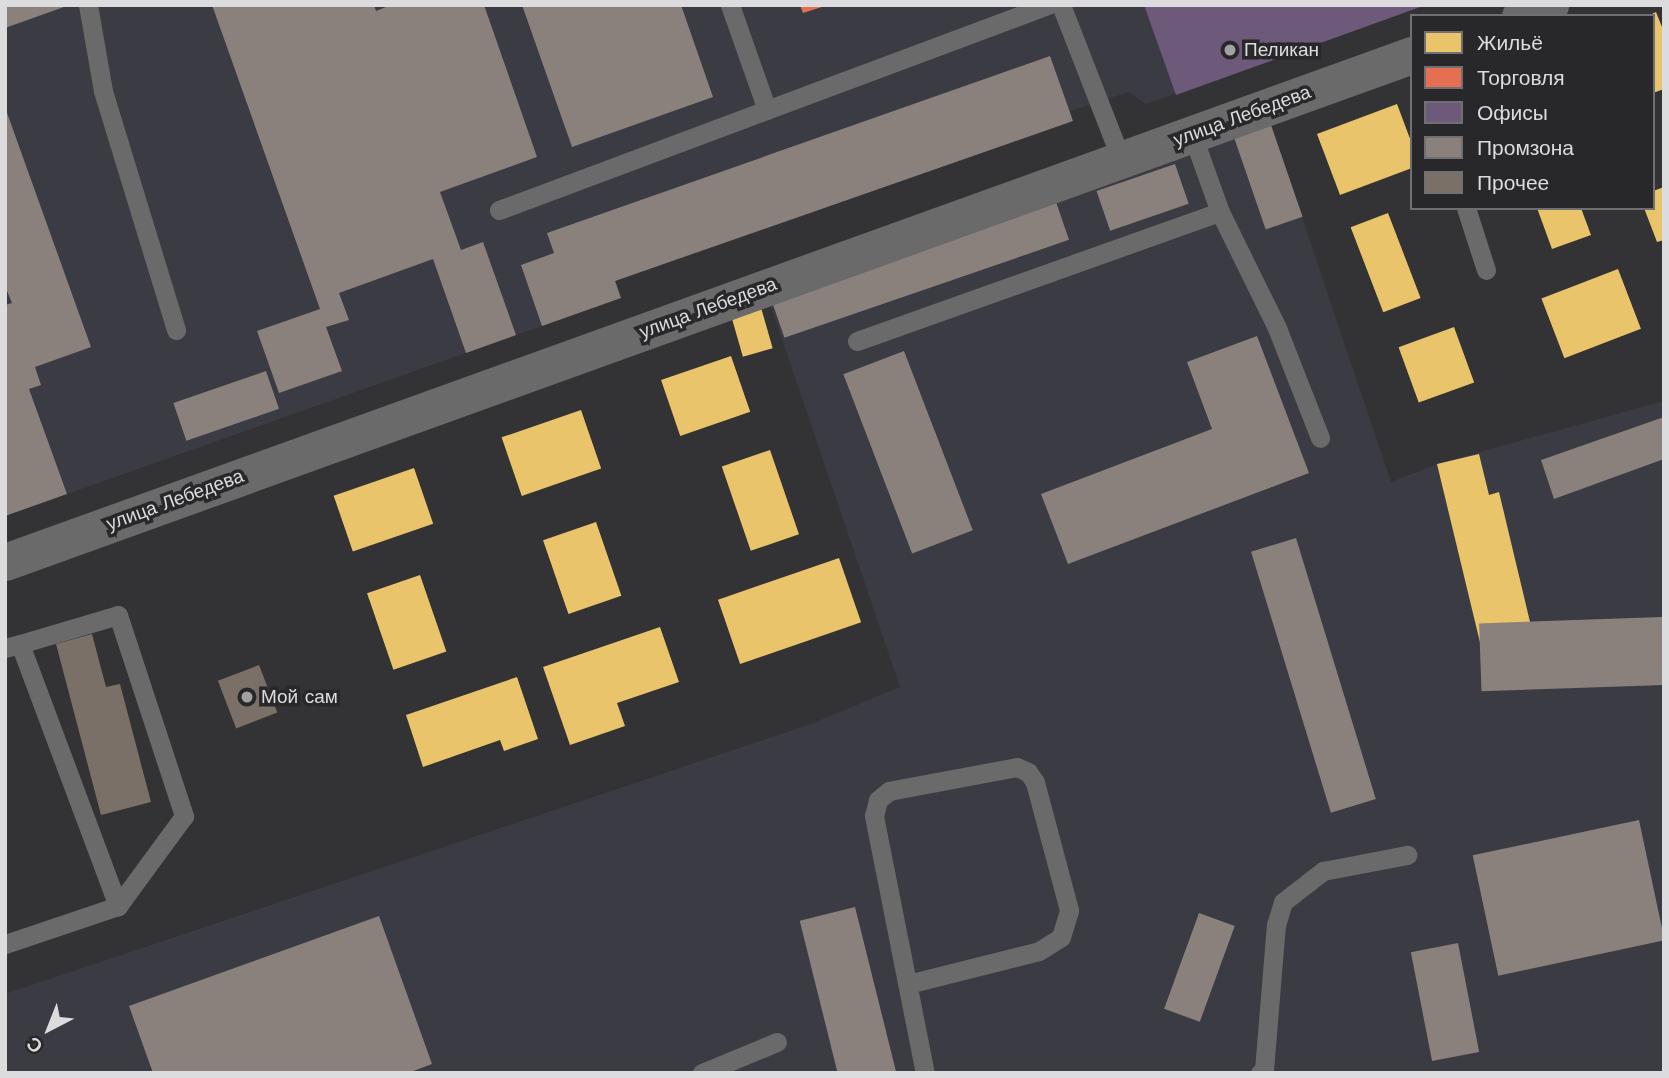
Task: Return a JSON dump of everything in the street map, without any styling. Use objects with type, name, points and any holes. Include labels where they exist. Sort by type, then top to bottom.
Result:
[{"type":"street","points":[[1525,14],[1550,5]]},
{"type":"street","name":"улица Лебедева","points":[[5,562],[1410,56]]},
{"type":"lane","points":[[88,5],[103,92],[176,330]]},
{"type":"lane","points":[[730,5],[767,110]]},
{"type":"lane","points":[[499,210],[1048,5]]},
{"type":"lane","points":[[1061,5],[1121,159]]},
{"type":"lane","points":[[1192,134],[1220,212],[1277,328],[1320,438]]},
{"type":"lane","points":[[1467,210],[1486,270]]},
{"type":"lane","points":[[857,341],[1220,212]]},
{"type":"lane","points":[[5,944],[118,906],[184,816],[118,615],[13,646],[118,906]]},
{"type":"lane","points":[[908,984],[1039,951],[1061,937],[1069,910],[1035,782],[1028,772],[1017,767],[889,791],[878,800],[874,816],[925,1073]]},
{"type":"lane","points":[[1263,1072],[1276,925],[1283,902],[1323,871],[1407,855]]},
{"type":"lane","points":[[702,1073],[777,1042]]},
{"type":"shaded area","points":[[5,5],[1424,5],[1146,104],[1129,92],[1070,111],[1073,121],[616,281],[621,298],[5,516]]},
{"type":"shaded area","points":[[1271,125],[1391,482],[1437,464],[1664,401],[1664,1073],[5,1073],[5,994],[811,724],[900,687],[766,292]]},
{"type":"building: Жильё","points":[[1656,12],[1664,32],[1664,89],[1655,92],[1655,14],[1652,14]]},
{"type":"building: Жильё","points":[[1397,104],[1410,139],[1410,169],[1340,195],[1317,134]]},
{"type":"building: Жильё","points":[[1664,187],[1664,240],[1657,242],[1645,210],[1655,210],[1655,190]]},
{"type":"building: Жильё","points":[[1538,210],[1582,210],[1591,235],[1552,249]]},
{"type":"building: Жильё","points":[[1388,213],[1421,298],[1383,312],[1351,227]]},
{"type":"building: Жильё","points":[[1618,269],[1641,329],[1564,358],[1541,298]]},
{"type":"building: Жильё","points":[[760,304],[773,348],[743,357],[730,313]]},
{"type":"building: Жильё","points":[[1454,327],[1474,382],[1419,403],[1399,347]]},
{"type":"building: Жильё","points":[[731,356],[750,412],[680,436],[661,380]]},
{"type":"building: Жильё","points":[[581,410],[601,469],[522,496],[502,437]]},
{"type":"building: Жильё","points":[[770,450],[799,534],[751,551],[722,467]]},
{"type":"building: Жильё","points":[[1479,454],[1489,495],[1499,492],[1536,647],[1484,659],[1437,464]]},
{"type":"building: Жильё","points":[[414,468],[433,524],[353,551],[334,496]]},
{"type":"building: Жильё","points":[[596,522],[621,596],[568,614],[543,540]]},
{"type":"building: Жильё","points":[[839,558],[861,622],[740,664],[718,600]]},
{"type":"building: Жильё","points":[[420,575],[446,652],[393,670],[367,593]]},
{"type":"building: Жильё","points":[[660,627],[679,682],[617,703],[625,726],[570,745],[543,667]]},
{"type":"building: Жильё","points":[[517,677],[538,739],[504,751],[500,740],[423,767],[406,715]]},
{"type":"building: Торговля","points":[[800,5],[825,5],[825,6],[803,13]]},
{"type":"building: Офисы","name":"Пеликан","points":[[1144,5],[1423,5],[1423,6],[1176,95]]},
{"type":"building: Промзона","points":[[5,5],[63,5],[64,7],[5,28]]},
{"type":"building: Промзона","points":[[212,5],[374,5],[376,11],[391,5],[484,5],[537,157],[440,192],[461,250],[483,242],[516,335],[466,353],[433,259],[339,293],[349,320],[326,327],[342,371],[279,393],[257,331],[320,309]]},
{"type":"building: Промзона","points":[[522,5],[681,5],[713,97],[572,147]]},
{"type":"building: Промзона","points":[[1050,56],[1073,121],[615,281],[621,298],[542,326],[521,265],[554,253],[547,233]]},
{"type":"building: Промзона","points":[[6,110],[91,347],[35,367],[41,385],[29,389],[67,494],[5,516],[5,305],[12,303],[5,286]]},
{"type":"building: Промзона","points":[[1271,125],[1303,217],[1266,229],[1234,138]]},
{"type":"building: Промзона","points":[[1175,164],[1189,204],[1110,231],[1097,191]]},
{"type":"building: Промзона","points":[[1056,202],[1069,240],[784,338],[771,300]]},
{"type":"building: Промзона","points":[[1257,336],[1309,473],[1068,564],[1041,494],[1212,429],[1187,362]]},
{"type":"building: Промзона","points":[[904,351],[973,530],[912,554],[843,374]]},
{"type":"building: Промзона","points":[[266,371],[279,409],[186,441],[173,403]]},
{"type":"building: Промзона","points":[[1664,417],[1664,459],[1554,499],[1541,460]]},
{"type":"building: Промзона","points":[[1296,538],[1376,799],[1331,813],[1251,552]]},
{"type":"building: Промзона","points":[[1662,617],[1664,685],[1481,691],[1479,623]]},
{"type":"building: Промзона","points":[[1639,820],[1664,940],[1498,976],[1473,855]]},
{"type":"building: Промзона","points":[[855,907],[896,1073],[838,1073],[800,921]]},
{"type":"building: Промзона","points":[[1199,913],[1235,926],[1200,1022],[1164,1009]]},
{"type":"building: Промзона","points":[[379,916],[432,1064],[408,1073],[153,1073],[129,1006]]},
{"type":"building: Промзона","points":[[1458,943],[1479,1052],[1432,1061],[1411,952]]},
{"type":"building: Прочее","points":[[92,634],[106,687],[120,684],[151,802],[101,815],[56,644]]},
{"type":"building: Прочее","name":"Мой сам","points":[[259,665],[277,713],[236,728],[218,681]]},
{"type":"place","name":"Пеликан","points":[[1230,50]]},
{"type":"place","name":"Мой сам","points":[[247,697]]}]
